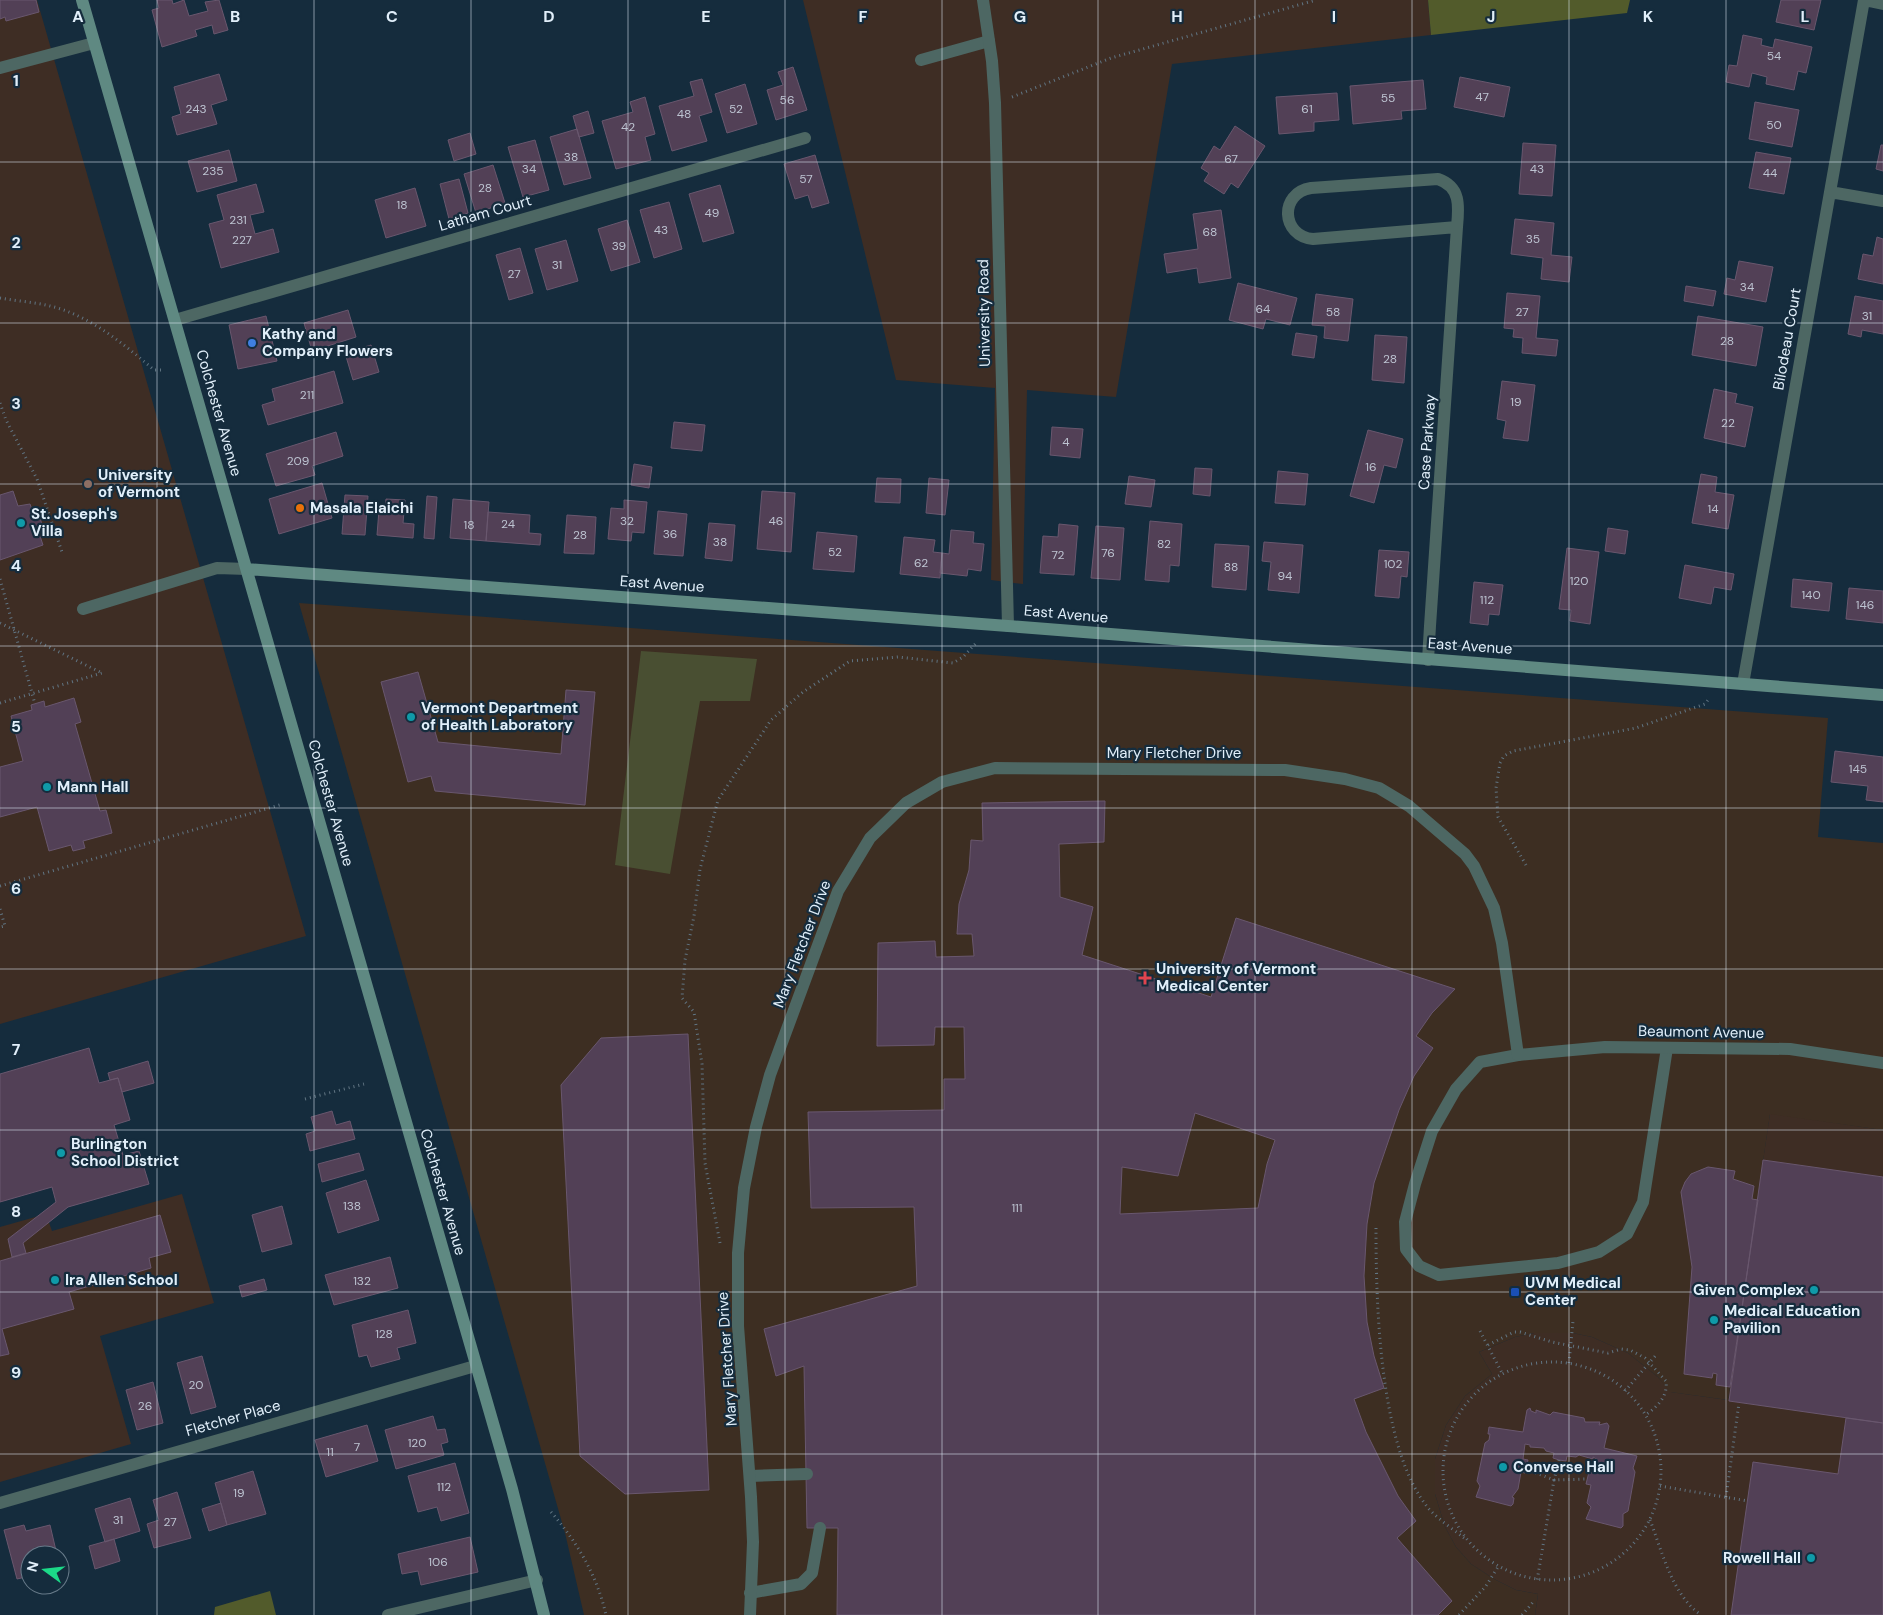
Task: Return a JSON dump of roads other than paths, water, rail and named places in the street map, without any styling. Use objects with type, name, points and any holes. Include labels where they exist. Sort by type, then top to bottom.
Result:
[{"type":"main road","name":"Colchester Avenue","points":[[82,0],[476,1366],[536,1580],[544,1615]]},
{"type":"main road","name":"East Avenue","points":[[247,569],[1008,626],[1883,695]]},
{"type":"street","name":"University Road","points":[[982,0],[989,41],[995,103],[1008,626]]},
{"type":"street","points":[[1864,0],[1883,4]]},
{"type":"street","name":"Bilodeau Court","points":[[1743,684],[1864,0]]},
{"type":"street","points":[[921,60],[989,41]]},
{"type":"street","points":[[0,68],[94,43]]},
{"type":"street","name":"Latham Court","points":[[175,320],[805,138]]},
{"type":"street","name":"Case Parkway","points":[[1428,660],[1458,227],[1458,196],[1452,187],[1438,179],[1306,189],[1297,193],[1291,200],[1287,214],[1289,224],[1295,232],[1303,237],[1313,239],[1458,227]]},
{"type":"street","points":[[1830,192],[1883,201]]},
{"type":"street","points":[[83,609],[217,568],[247,569]]},
{"type":"street","name":"Mary Fletcher Drive","points":[[750,1615],[753,1542],[750,1476],[738,1326],[738,1253],[744,1188],[756,1127],[770,1075],[838,890],[870,838],[906,803],[942,782],[995,768],[1285,770],[1345,779],[1379,788],[1409,806],[1459,848],[1474,866],[1496,917],[1518,1056]]},
{"type":"street","name":"Beaumont Avenue","points":[[1667,1048],[1643,1202],[1627,1234],[1599,1252],[1558,1263],[1439,1274],[1419,1266],[1406,1249],[1405,1222],[1414,1184],[1432,1132],[1456,1089],[1480,1062],[1605,1047],[1790,1049],[1883,1063]]},
{"type":"street","name":"Fletcher Place","points":[[0,1503],[476,1366]]},
{"type":"street","points":[[750,1476],[807,1474]]},
{"type":"street","points":[[750,1594],[801,1584],[812,1573],[820,1528]]},
{"type":"street","points":[[388,1615],[536,1580]]},
{"type":"place","name":"Kathy and Company Flowers","points":[[252,343]]},
{"type":"place","name":"University of Vermont","points":[[88,484]]},
{"type":"place","name":"Masala Elaichi","points":[[300,508]]},
{"type":"place","name":"St. Joseph's Villa","points":[[21,523]]},
{"type":"place","name":"Vermont Department of Health Laboratory","points":[[411,717]]},
{"type":"place","name":"Mann Hall","points":[[47,787]]},
{"type":"place","name":"University of Vermont Medical Center","points":[[1145,978]]},
{"type":"place","name":"Burlington School District","points":[[61,1153]]},
{"type":"place","name":"Ira Allen School","points":[[55,1280]]},
{"type":"place","name":"Given Complex","points":[[1814,1290]]},
{"type":"place","name":"UVM Medical Center","points":[[1515,1292]]},
{"type":"place","name":"Medical Education Pavilion","points":[[1714,1320]]},
{"type":"place","name":"Converse Hall","points":[[1503,1467]]},
{"type":"place","name":"Rowell Hall","points":[[1811,1558]]}]
